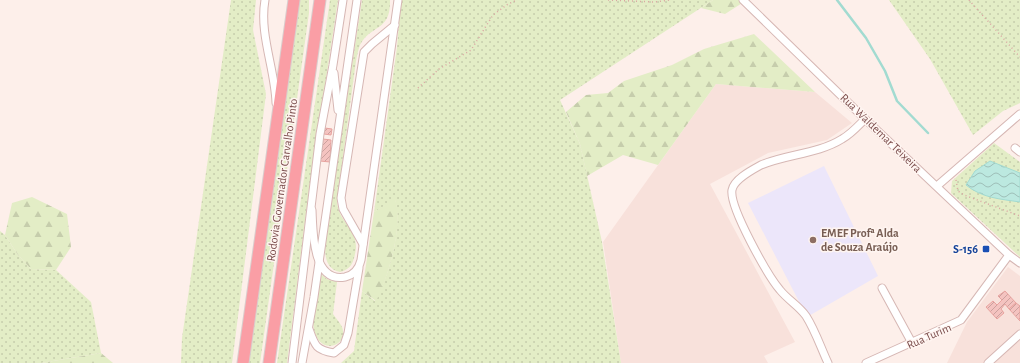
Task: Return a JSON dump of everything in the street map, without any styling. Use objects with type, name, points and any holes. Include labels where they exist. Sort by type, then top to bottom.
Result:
[{"type":"highway","name":"Rodovia Governador Carvalho Pinto","points":[[243,363],[294,0]]},
{"type":"highway","name":"Rodovia Governador Carvalho Pinto","points":[[269,363],[320,3]]},
{"type":"street","points":[[265,0],[264,24],[275,86],[276,123]]},
{"type":"street","points":[[292,363],[312,210],[320,134],[343,0]]},
{"type":"street","points":[[302,363],[319,263],[357,0]]},
{"type":"street","points":[[308,328],[314,344],[322,351],[334,353],[344,345],[348,334],[396,25],[398,0]]},
{"type":"street","name":"Rua Waldemar Teixeira","points":[[744,0],[865,119],[1009,256],[1020,263]]},
{"type":"street","points":[[363,244],[343,209],[341,198],[364,52],[396,25]]},
{"type":"street","points":[[333,65],[339,118]]},
{"type":"street","points":[[937,186],[1020,114]]},
{"type":"street","points":[[828,363],[807,317],[774,283],[735,209],[732,201],[732,191],[738,181],[760,166],[828,146],[843,139],[865,119]]},
{"type":"street","points":[[312,210],[314,247],[319,263],[330,275],[340,278],[349,276],[359,268]]},
{"type":"street","name":"Rua Turim","points":[[866,363],[880,360],[961,320],[1009,256]]},
{"type":"street","points":[[882,288],[912,343]]},
{"type":"street","points":[[988,363],[1020,334]]},
{"type":"path","points":[[418,88],[439,69],[471,50],[493,15],[508,4],[517,0]]},
{"type":"path","points":[[608,0],[654,2],[670,0]]},
{"type":"path","points":[[970,0],[1020,57]]},
{"type":"path","points":[[956,177],[958,191],[964,195],[1020,216]]},
{"type":"shaded area","points":[[716,84],[815,92],[852,123],[827,140],[768,153],[710,184],[795,342],[764,356],[768,363],[621,363],[603,242]]},
{"type":"shaded area","name":"EMEF Profª Alda de Souza Araújo","points":[[824,166],[878,276],[807,317],[748,203]]},
{"type":"shaded area","points":[[1008,267],[1020,276],[1020,363],[947,363],[967,322]]},
{"type":"green space","points":[[231,0],[256,0],[253,30],[266,94],[232,363],[181,363],[182,338]]},
{"type":"green space","points":[[300,0],[309,0],[309,13],[260,363],[246,363],[296,16]]},
{"type":"green space","points":[[330,0],[338,0],[309,190],[287,363],[277,363]]},
{"type":"green space","points":[[362,0],[390,0],[387,18],[380,27],[364,38],[360,45],[356,61],[337,201],[341,216],[353,234],[356,248],[351,265],[347,269],[340,272],[334,270],[327,262],[325,252],[326,235]]},
{"type":"green space","points":[[401,0],[713,0],[560,100],[580,144],[602,242],[621,363],[341,363],[354,351],[362,291],[375,301],[390,265],[396,237],[397,211],[395,200],[374,212],[397,47]]},
{"type":"green space","points":[[713,0],[747,0],[725,14],[701,8]]},
{"type":"green space","points":[[889,0],[1020,0],[1020,103],[1003,111],[973,135],[930,59]]},
{"type":"green space","points":[[754,34],[815,92],[716,84],[658,165],[623,155],[587,176],[580,144],[566,112],[586,95],[608,93],[624,81],[672,65],[704,49]]},
{"type":"green space","points":[[994,143],[1020,162],[1020,257],[951,193],[952,181]]},
{"type":"green space","points":[[32,197],[67,214],[71,247],[56,270],[31,269],[18,255],[5,235],[12,203]]},
{"type":"green space","points":[[395,199],[398,223],[396,237],[390,265],[376,301],[362,291],[374,212]]},
{"type":"green space","points":[[0,231],[5,235],[18,255],[31,269],[56,270],[91,302],[101,353],[41,363],[0,363]]},
{"type":"green space","points":[[321,274],[327,279],[337,282],[333,314],[342,327],[343,334],[341,340],[330,346],[324,345],[319,340],[315,332],[313,319]]},
{"type":"green space","points":[[101,353],[113,363],[41,363]]},
{"type":"water","points":[[990,161],[1020,173],[1020,202],[998,199],[978,193],[966,185],[975,171]]},
{"type":"building","points":[[325,128],[332,129],[331,135],[324,134]]},
{"type":"building","points":[[323,139],[331,140],[330,162],[320,161]]},
{"type":"building","points":[[1005,291],[1016,303],[1009,309],[1005,304],[1001,309],[1004,313],[997,319],[986,307],[993,301],[997,305],[1002,300],[998,296]]},
{"type":"building","points":[[1016,303],[1020,306],[1020,321],[1009,309]]},
{"type":"waterway","points":[[837,0],[866,38],[885,71],[897,101],[928,133]]},
{"type":"place","name":"EMEF Profª Alda de Souza Araújo","points":[[813,240]]},
{"type":"place","name":"S-156","points":[[986,249]]}]
